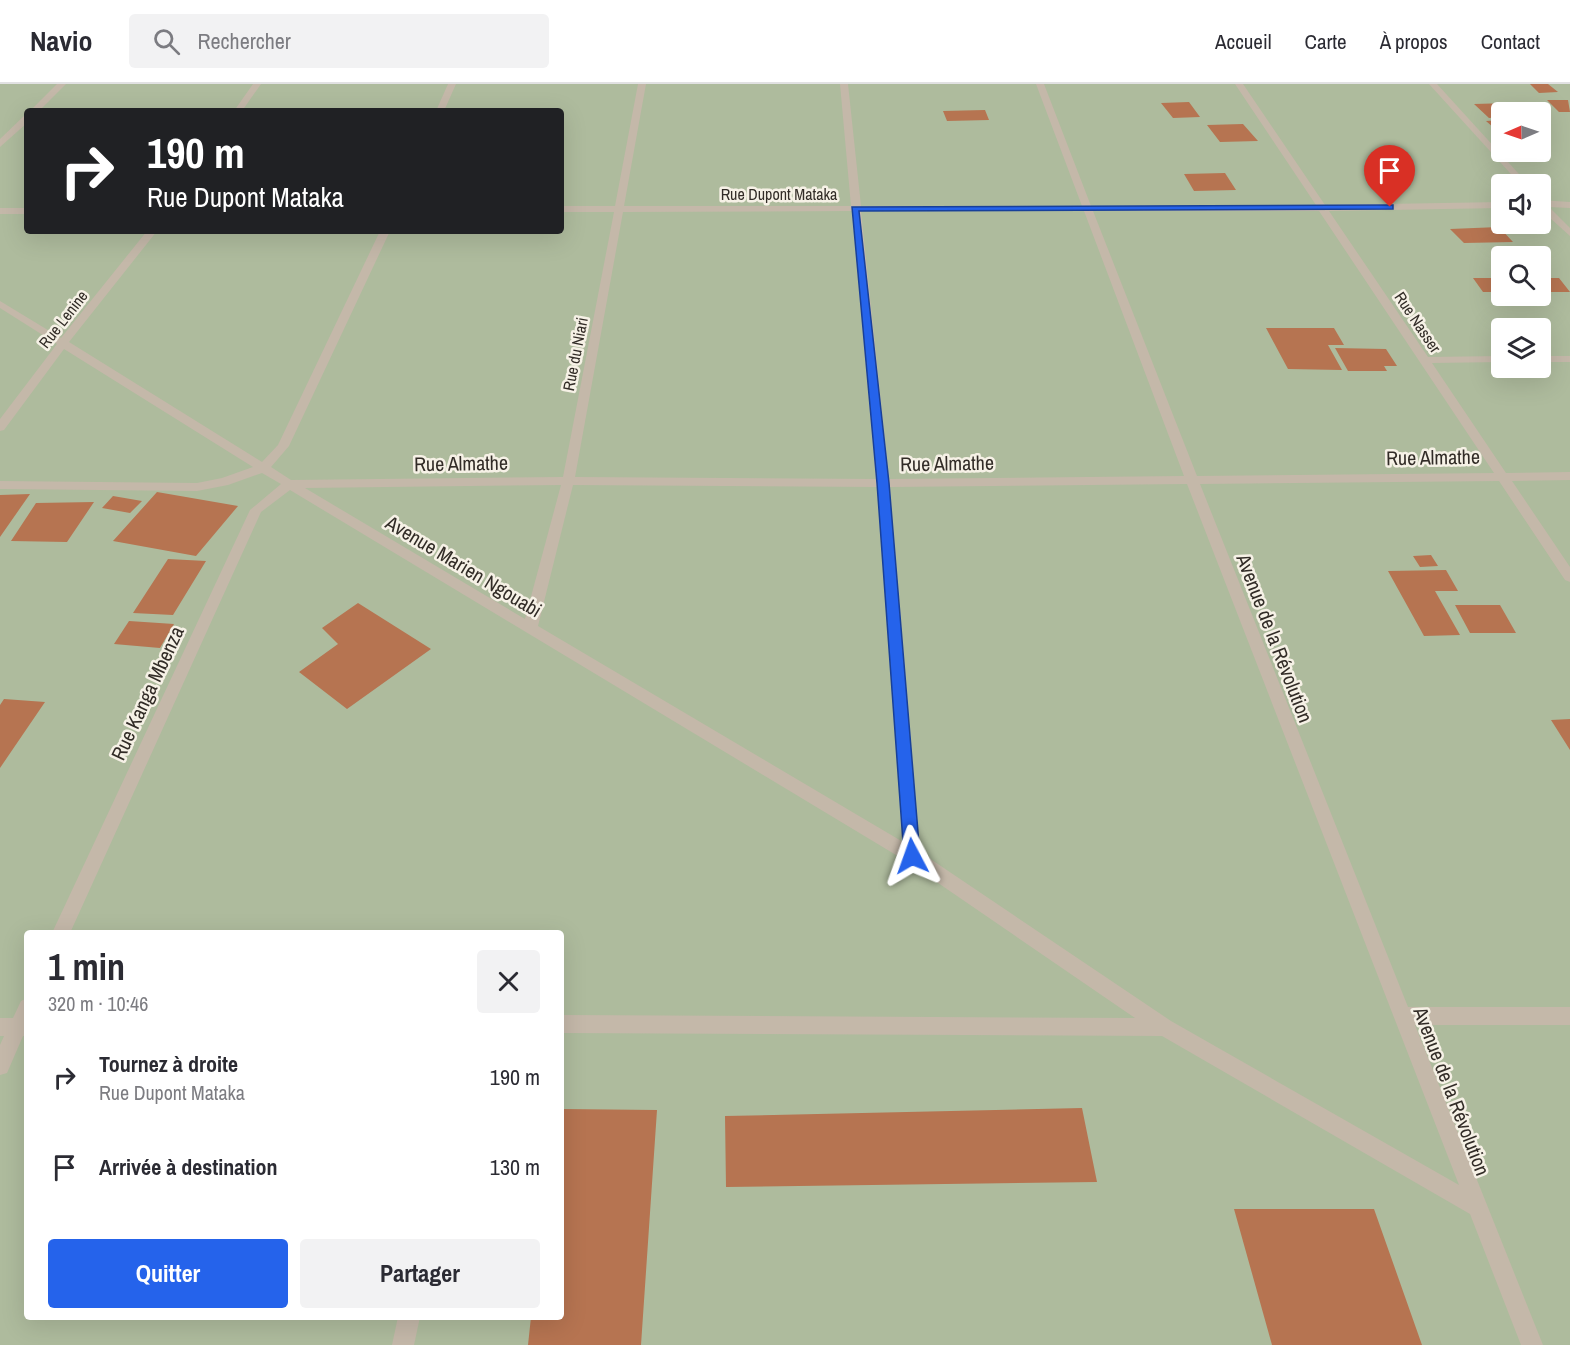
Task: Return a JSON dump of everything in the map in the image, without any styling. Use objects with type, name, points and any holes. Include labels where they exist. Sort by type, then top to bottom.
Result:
[{"type":"street","points":[[37,108],[62,84]]},
{"type":"street","points":[[240,108],[256,84]]},
{"type":"street","points":[[441,108],[452,84]]},
{"type":"street","name":"Rue du Niari","points":[[530,628],[568,481],[642,84]]},
{"type":"street","points":[[844,84],[883,483],[912,856]]},
{"type":"street","name":"Avenue de la Révolution","points":[[1040,84],[1192,480],[1532,1345]]},
{"type":"street","name":"Rue Nasser","points":[[1239,84],[1570,578]]},
{"type":"street","points":[[1433,84],[1515,174]]},
{"type":"street","points":[[0,144],[24,121]]},
{"type":"street","points":[[1551,204],[1570,205]]},
{"type":"street","name":"Rue Dupont Mataka","points":[[564,209],[1088,209],[1491,205]]},
{"type":"street","points":[[0,211],[24,212]]},
{"type":"street","points":[[1551,214],[1570,234]]},
{"type":"street","name":"Rue Lenine","points":[[0,427],[62,344],[150,234]]},
{"type":"street","points":[[0,485],[197,487],[224,482],[263,468],[289,436],[384,234]]},
{"type":"street","name":"Avenue Marien Ngouabi","points":[[0,304],[289,484],[912,856],[1164,1027],[1476,1206]]},
{"type":"street","points":[[1425,360],[1491,359]]},
{"type":"street","points":[[1551,359],[1570,359]]},
{"type":"street","name":"Rue Almathe","points":[[289,484],[568,481],[883,483],[1570,476]]},
{"type":"street","name":"Rue Kanga Mbenza","points":[[62,930],[256,510],[289,484]]},
{"type":"street","points":[[0,1066],[15,1027],[24,1012]]},
{"type":"street","points":[[1402,1016],[1570,1016]]},
{"type":"street","points":[[564,1024],[1164,1027]]},
{"type":"street","points":[[403,1345],[408,1320]]},
{"type":"green space","points":[[0,84],[1570,84],[1570,1345],[0,1345]]},
{"type":"building","points":[[1530,84],[1548,84],[1558,92],[1539,93]]},
{"type":"building","points":[[1547,100],[1568,100],[1570,112],[1559,112]]},
{"type":"building","points":[[1189,102],[1200,117],[1173,118],[1161,103]]},
{"type":"building","points":[[1474,104],[1491,104],[1491,118],[1489,118]]},
{"type":"building","points":[[985,110],[989,120],[947,121],[943,111]]},
{"type":"building","points":[[1243,124],[1258,141],[1220,142],[1207,125]]},
{"type":"building","points":[[1225,173],[1236,190],[1194,191],[1184,174]]},
{"type":"building","points":[[1491,227],[1491,234],[1506,234],[1513,242],[1464,243],[1450,229]]},
{"type":"building","points":[[1473,278],[1491,278],[1491,292],[1483,292]]},
{"type":"building","points":[[1551,278],[1559,278],[1570,292],[1551,292]]},
{"type":"building","points":[[1266,328],[1334,328],[1344,345],[1328,345],[1342,370],[1288,369]]},
{"type":"building","points":[[1335,348],[1386,349],[1397,366],[1384,366],[1387,371],[1348,371]]},
{"type":"building","points":[[157,492],[238,506],[196,556],[113,541]]},
{"type":"building","points":[[30,494],[0,537],[0,495]]},
{"type":"building","points":[[113,496],[142,501],[130,513],[102,508]]},
{"type":"building","points":[[94,502],[67,542],[11,541],[36,503]]},
{"type":"building","points":[[1431,555],[1438,566],[1420,567],[1413,556]]},
{"type":"building","points":[[168,559],[206,561],[173,615],[133,613]]},
{"type":"building","points":[[1446,570],[1458,591],[1435,591],[1460,635],[1424,636],[1388,571]]},
{"type":"building","points":[[358,603],[431,649],[347,709],[299,672],[338,644],[322,628]]},
{"type":"building","points":[[1455,605],[1500,605],[1516,633],[1470,633]]},
{"type":"building","points":[[129,621],[174,624],[160,648],[114,644]]},
{"type":"building","points":[[4,699],[45,702],[0,768],[0,705]]},
{"type":"building","points":[[1570,719],[1570,750],[1551,720]]},
{"type":"building","points":[[1082,1108],[1097,1182],[726,1187],[725,1116]]},
{"type":"building","points":[[564,1109],[657,1110],[641,1345],[528,1345],[531,1320],[564,1320]]},
{"type":"building","points":[[1234,1209],[1374,1209],[1422,1345],[1272,1345]]},
{"type":"route","points":[[912,856],[883,483],[855,209],[1390,207]]}]
